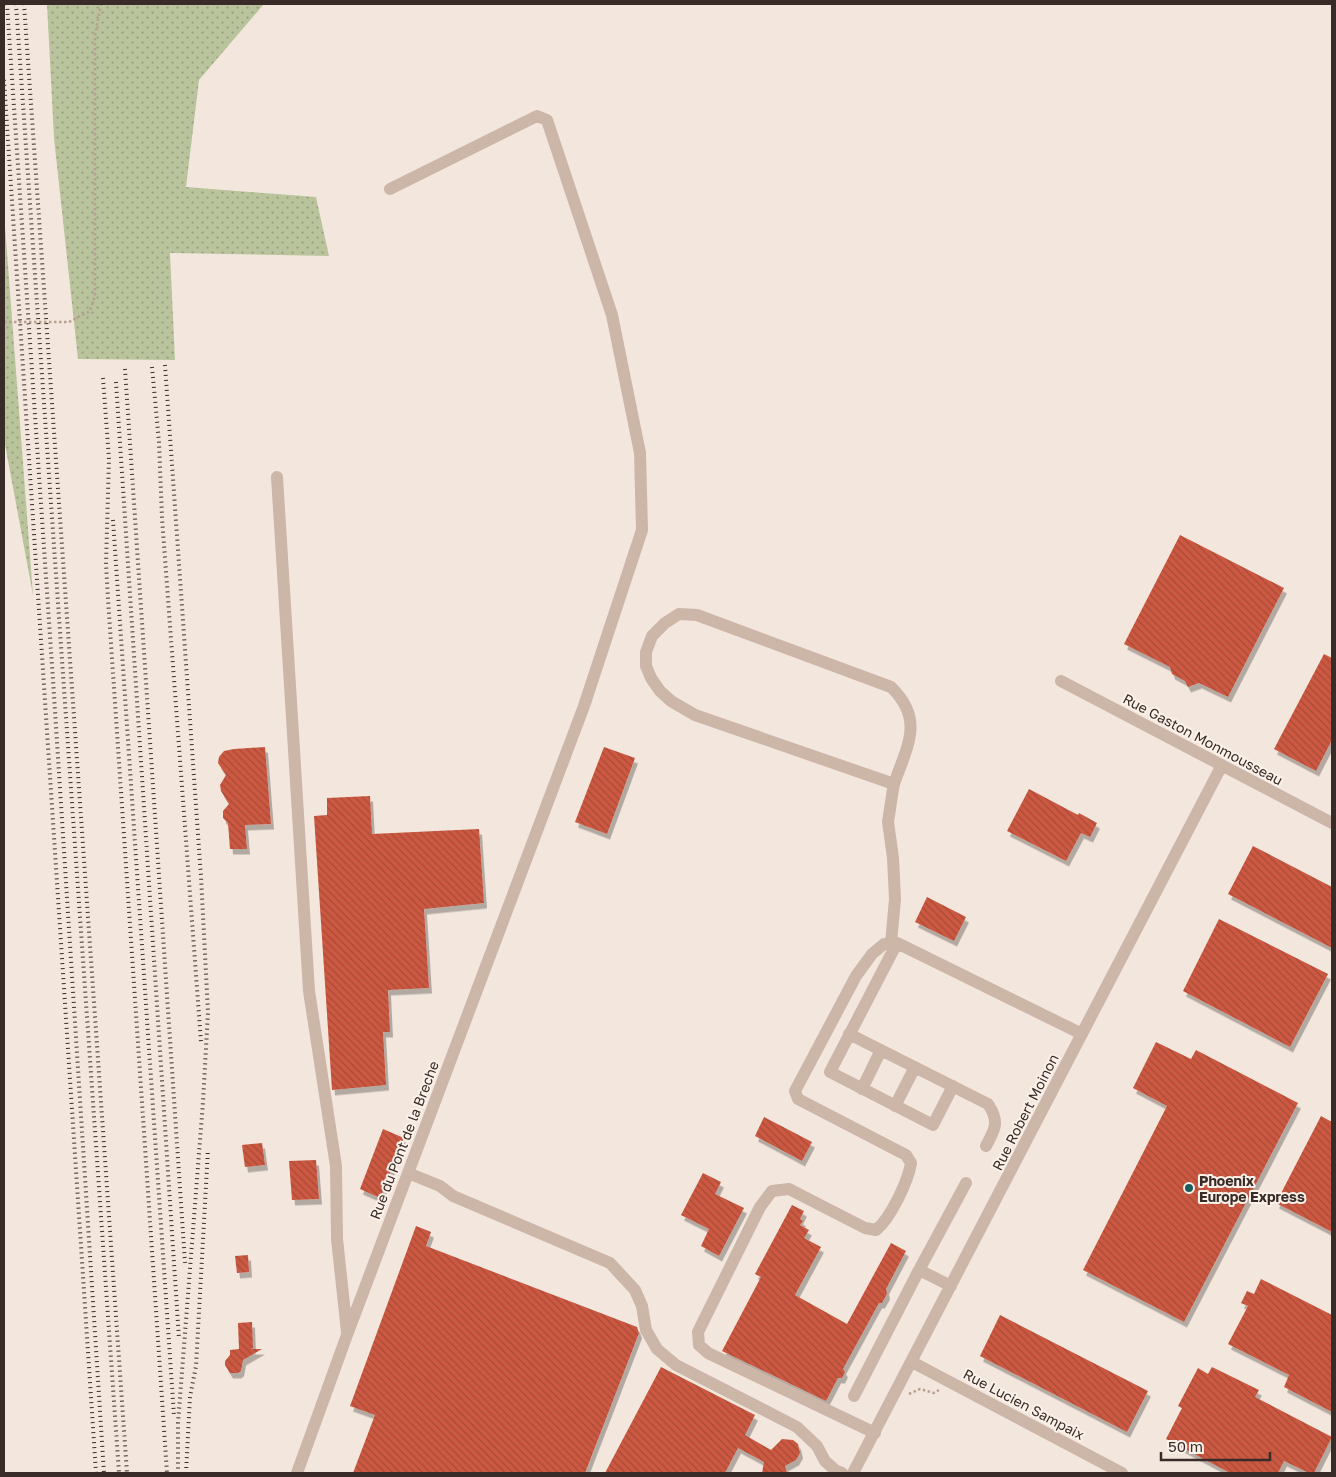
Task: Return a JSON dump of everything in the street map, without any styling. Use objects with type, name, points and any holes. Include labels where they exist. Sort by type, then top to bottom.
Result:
[{"type":"street","name":"Rue du Pont de la Breche","points":[[297,1473],[347,1335],[584,706],[642,530],[640,453],[612,315],[547,120],[538,116],[390,189]]},
{"type":"street","points":[[277,477],[309,990],[336,1166],[337,1240],[347,1335]]},
{"type":"street","points":[[894,784],[695,715],[671,701],[660,691],[646,666],[646,652],[652,636],[679,614],[697,615],[891,687],[901,697],[908,710],[912,725],[908,744],[894,784],[888,822],[893,858],[895,899],[894,943],[830,1072],[933,1125],[953,1086]]},
{"type":"street","name":"Rue Gaston Monmousseau","points":[[1061,681],[1332,823]]},
{"type":"street","name":"Rue Robert Moinon","points":[[853,1473],[1222,765]]},
{"type":"street","points":[[874,1433],[708,1353],[699,1345],[698,1332],[760,1207],[772,1191],[789,1189],[865,1228],[876,1230],[884,1224],[909,1176],[911,1163],[906,1155],[798,1099],[794,1091],[856,976],[872,954],[884,944],[894,943],[1082,1034]]},
{"type":"street","points":[[849,1034],[988,1104],[994,1113],[995,1129],[986,1146]]},
{"type":"street","points":[[862,1089],[881,1050]]},
{"type":"street","points":[[895,1106],[915,1067]]},
{"type":"street","points":[[408,1173],[440,1186],[453,1196],[610,1263],[635,1290],[642,1306],[646,1330],[657,1349],[676,1365],[797,1427],[816,1446],[825,1461],[835,1470],[842,1473]]},
{"type":"street","points":[[854,1396],[966,1183]]},
{"type":"street","points":[[919,1270],[951,1286]]},
{"type":"street","name":"Rue Lucien Sampaix","points":[[912,1362],[1122,1473]]},
{"type":"path","points":[[4,322],[69,322],[90,311],[95,296],[95,35],[101,4]]},
{"type":"path","points":[[905,1398],[911,1392],[920,1389],[934,1393],[939,1390],[945,1379]]},
{"type":"green space","points":[[47,4],[264,4],[199,80],[186,187],[316,197],[329,256],[170,253],[175,360],[78,359],[54,138]]},
{"type":"green space","points":[[4,213],[33,595],[4,439]]},
{"type":"building","points":[[1180,535],[1284,588],[1228,697],[1199,683],[1188,687],[1185,681],[1172,674],[1170,667],[1124,644]]},
{"type":"building","points":[[1324,654],[1332,658],[1332,740],[1316,771],[1274,749]]},
{"type":"building","points":[[265,747],[271,824],[245,825],[247,849],[230,849],[228,823],[223,818],[223,811],[229,804],[221,791],[220,785],[226,775],[218,763],[219,757],[224,751]]},
{"type":"building","points":[[604,747],[635,758],[607,834],[575,822]]},
{"type":"building","points":[[1029,789],[1097,823],[1090,837],[1081,833],[1066,861],[1007,831]]},
{"type":"building","points":[[370,796],[372,834],[479,829],[484,903],[424,909],[429,988],[388,990],[390,1032],[383,1032],[386,1085],[332,1090],[314,816],[327,815],[327,798]]},
{"type":"building","points":[[1253,846],[1332,887],[1332,948],[1228,894]]},
{"type":"building","points":[[927,897],[966,917],[954,941],[915,922]]},
{"type":"building","points":[[1219,919],[1328,974],[1290,1047],[1183,991]]},
{"type":"building","name":"Phoenix Europe Express","points":[[1156,1042],[1191,1059],[1196,1050],[1298,1103],[1184,1322],[1083,1270],[1167,1106],[1133,1088]]},
{"type":"building","points":[[1321,1116],[1332,1122],[1332,1232],[1276,1203]]},
{"type":"building","points":[[764,1117],[812,1142],[802,1161],[755,1136]]},
{"type":"building","points":[[383,1129],[404,1138],[380,1198],[360,1189]]},
{"type":"building","points":[[262,1143],[265,1165],[245,1167],[242,1145]]},
{"type":"building","points":[[316,1160],[319,1199],[292,1200],[289,1161]]},
{"type":"building","points":[[703,1173],[721,1182],[715,1194],[744,1208],[719,1256],[701,1246],[709,1229],[681,1215]]},
{"type":"building","points":[[792,1205],[804,1211],[800,1219],[803,1221],[800,1225],[809,1230],[804,1238],[821,1247],[795,1295],[847,1324],[891,1243],[906,1251],[886,1289],[887,1294],[882,1303],[879,1303],[843,1369],[845,1372],[842,1378],[838,1378],[826,1401],[722,1351],[761,1277],[755,1274]]},
{"type":"building","points":[[416,1226],[431,1232],[426,1246],[637,1327],[639,1333],[585,1473],[353,1473],[375,1415],[350,1406]]},
{"type":"building","points":[[248,1255],[249,1272],[237,1273],[235,1256]]},
{"type":"building","points":[[1261,1279],[1332,1315],[1332,1412],[1284,1387],[1289,1375],[1228,1344],[1248,1306],[1241,1303],[1247,1291],[1254,1294]]},
{"type":"building","points":[[1000,1315],[1148,1391],[1127,1432],[980,1356]]},
{"type":"building","points":[[252,1322],[253,1348],[251,1349],[262,1349],[243,1360],[241,1371],[230,1373],[225,1365],[225,1361],[230,1355],[230,1350],[239,1349],[238,1323]]},
{"type":"building","points":[[661,1367],[755,1415],[745,1435],[771,1450],[782,1439],[793,1440],[798,1444],[800,1453],[796,1460],[785,1466],[787,1473],[762,1473],[764,1462],[738,1448],[725,1473],[605,1473]]},
{"type":"building","points":[[1212,1367],[1259,1390],[1255,1397],[1332,1437],[1314,1473],[1309,1473],[1284,1461],[1278,1473],[1230,1473],[1166,1439],[1182,1408],[1178,1406],[1198,1368],[1208,1374]]},
{"type":"railway","points":[[7,4],[104,1473]]},
{"type":"railway","points":[[16,4],[119,1473]]},
{"type":"railway","points":[[24,4],[127,1473]]},
{"type":"railway","points":[[4,80],[96,1473]]},
{"type":"railway","points":[[165,365],[201,877],[208,1012],[203,1102],[178,1423],[178,1470]]},
{"type":"railway","points":[[152,367],[159,442],[162,518],[201,1042]]},
{"type":"railway","points":[[125,369],[185,1263]]},
{"type":"railway","points":[[103,378],[109,459],[106,564],[108,599],[167,1473]]},
{"type":"railway","points":[[116,382],[179,1339]]},
{"type":"railway","points":[[113,520],[174,1416]]},
{"type":"railway","points":[[186,1473],[190,1397],[196,1366],[208,1149]]},
{"type":"place","name":"Phoenix Europe Express","points":[[1189,1188]]}]
